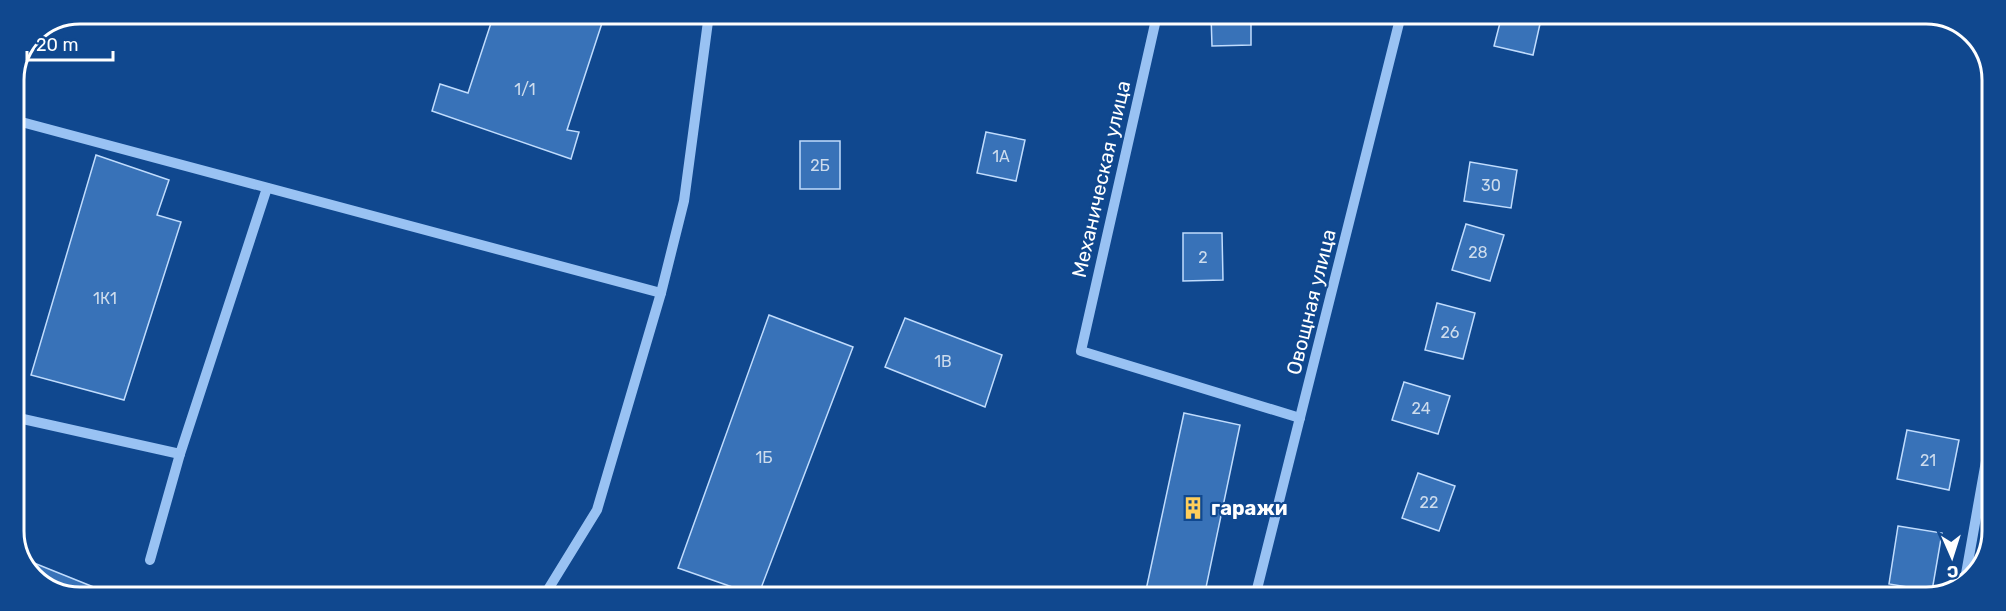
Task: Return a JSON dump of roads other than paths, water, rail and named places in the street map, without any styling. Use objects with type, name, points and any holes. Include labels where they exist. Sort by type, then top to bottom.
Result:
[{"type":"street","points":[[550,587],[597,510],[661,293],[684,201],[708,24]]},
{"type":"street","name":"Механическая улица","points":[[1155,24],[1081,351],[1300,418]]},
{"type":"street","name":"Овощная улица","points":[[1258,587],[1399,24]]},
{"type":"street","points":[[24,123],[661,293]]},
{"type":"street","points":[[150,560],[180,454],[267,188]]},
{"type":"street","points":[[24,419],[180,454]]},
{"type":"street","points":[[1967,569],[1982,484]]},
{"type":"place","name":"гаражи","points":[[1193,508]]}]
